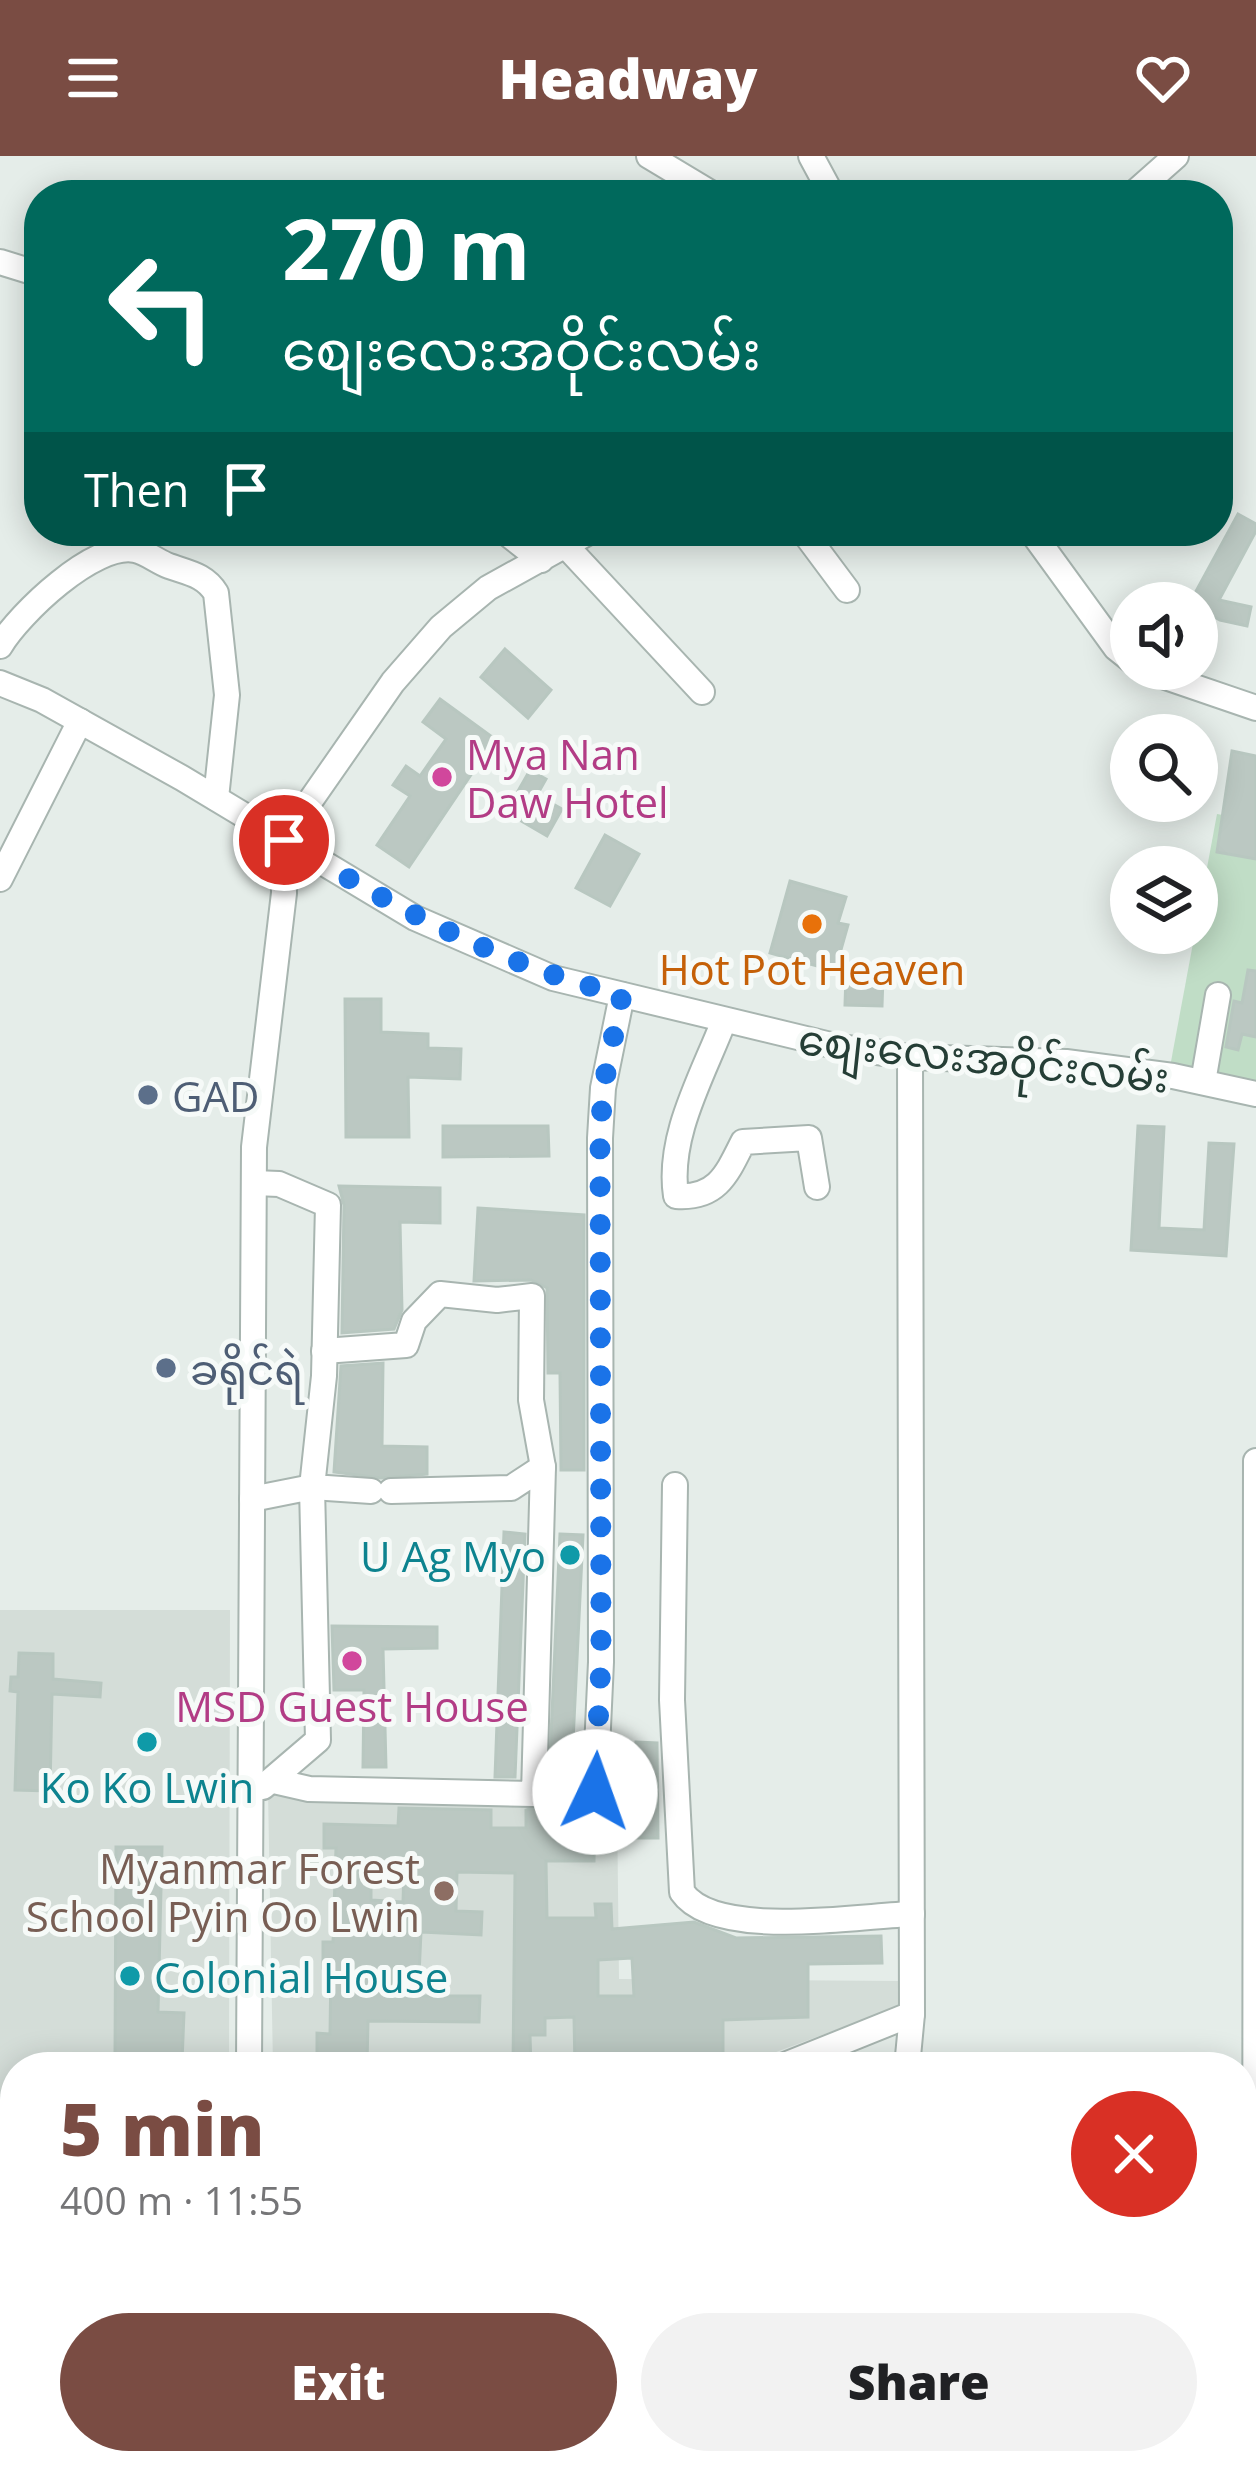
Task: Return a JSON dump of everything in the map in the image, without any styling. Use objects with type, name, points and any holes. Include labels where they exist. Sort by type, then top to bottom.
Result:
[{"type":"street","points":[[649,156],[689,180]]},
{"type":"street","points":[[1149,180],[1176,156]]},
{"type":"street","points":[[523,546],[541,560]]},
{"type":"street","points":[[249,2052],[254,1183],[284,893],[284,840],[393,682],[441,626],[488,588],[566,546],[702,692]]},
{"type":"street","points":[[813,546],[847,590]]},
{"type":"street","points":[[1042,546],[1110,640]]},
{"type":"street","points":[[0,646],[16,620],[49,588],[106,557],[133,549],[208,579],[216,593],[227,694],[216,799]]},
{"type":"street","name":"စျေးလေးအဝိုင်းလမ်း","points":[[0,683],[80,721],[415,918],[553,978],[723,1023],[910,1057],[1066,1062],[1256,1094]]},
{"type":"street","points":[[1203,690],[1256,708]]},
{"type":"street","points":[[0,879],[80,721]]},
{"type":"street","points":[[595,1792],[602,1639],[600,1138],[603,1088],[622,995]]},
{"type":"street","points":[[1203,1082],[1218,995]]},
{"type":"street","points":[[723,1023],[680,1133],[673,1174],[676,1196],[695,1197],[723,1184],[743,1142],[809,1138],[817,1187]]},
{"type":"street","points":[[908,2052],[910,1057]]},
{"type":"street","points":[[248,1794],[274,1781],[318,1740],[312,1487],[324,1351],[328,1205],[279,1184],[254,1183]]},
{"type":"street","points":[[274,1781],[309,1790],[534,1794],[543,1467],[531,1400],[532,1296],[497,1300],[440,1294],[414,1321],[406,1345],[324,1351]]},
{"type":"street","points":[[1255,2052],[1256,1461]]},
{"type":"street","points":[[252,1499],[312,1487],[381,1491],[511,1488],[543,1467]]},
{"type":"street","points":[[675,1485],[673,1700],[682,1892],[691,1904],[728,1921],[912,1914]]},
{"type":"street","points":[[817,2052],[912,2014]]},
{"type":"shaded area","points":[[0,1610],[230,1610],[229,2052],[0,2052]]},
{"type":"shaded area","name":"Myanmar Forest School Pyin Oo Lwin","points":[[268,1791],[617,1802],[619,1979],[899,1981],[900,2006],[776,2052],[273,2052]]},
{"type":"green space","points":[[1218,814],[1256,821],[1256,1085],[1170,1067],[1191,954],[1218,954],[1218,846],[1211,846]]},
{"type":"building","points":[[1238,514],[1256,524],[1256,531],[1219,600],[1251,607],[1247,626],[1218,619],[1218,582],[1201,582],[1221,546],[1233,546]]},
{"type":"building","points":[[505,649],[551,690],[528,718],[481,677]]},
{"type":"building","points":[[440,699],[495,739],[409,867],[377,845],[410,796],[393,785],[406,766],[420,776],[446,739],[423,722]]},
{"type":"building","points":[[1232,751],[1256,756],[1256,859],[1218,852]]},
{"type":"building","points":[[530,770],[546,779],[537,795],[562,809],[547,836],[506,812]]},
{"type":"building","points":[[605,835],[639,854],[610,906],[576,888]]},
{"type":"building","points":[[790,881],[846,897],[838,923],[848,925],[835,971],[770,953]]},
{"type":"building","points":[[1248,970],[1256,971],[1256,1037],[1242,1034],[1238,1050],[1226,1047],[1234,1001],[1242,1003]]},
{"type":"building","points":[[846,976],[883,977],[882,1006],[845,1005]]},
{"type":"building","points":[[345,999],[381,999],[381,1032],[428,1034],[428,1048],[461,1049],[460,1079],[408,1077],[409,1137],[346,1137]]},
{"type":"building","points":[[443,1126],[548,1126],[549,1156],[443,1157]]},
{"type":"building","points":[[1138,1126],[1164,1127],[1159,1228],[1204,1230],[1209,1143],[1234,1144],[1226,1256],[1131,1250]]},
{"type":"building","points":[[339,1186],[440,1188],[440,1223],[400,1222],[402,1310],[394,1329],[342,1333],[344,1205]]},
{"type":"building","points":[[478,1208],[584,1215],[584,1470],[561,1470],[560,1373],[548,1373],[547,1288],[531,1280],[474,1281]]},
{"type":"building","points":[[383,1363],[382,1446],[427,1447],[427,1474],[381,1478],[334,1472],[341,1366]]},
{"type":"building","points":[[504,1532],[525,1534],[515,1777],[495,1777]]},
{"type":"building","points":[[560,1534],[583,1535],[570,1804],[595,1808],[594,1861],[546,1861],[547,1918],[596,1918],[595,1904],[611,1904],[612,1929],[694,1922],[736,1938],[881,1936],[882,1963],[808,1964],[808,2017],[723,2020],[723,2052],[575,2052],[574,2017],[545,2018],[545,2035],[530,2035],[531,2052],[513,2052],[515,1873],[457,1872],[456,1911],[482,1912],[481,1935],[421,1932],[418,1996],[480,1996],[479,2022],[368,2021],[367,2052],[317,2052],[317,2033],[330,2034],[331,1968],[323,1968],[323,1942],[333,1942],[336,1848],[324,1848],[324,1824],[398,1826],[399,1808],[491,1810],[491,1828],[526,1828],[526,1810],[548,1803]],"holes":[[[404,1870],[403,1902],[371,1900],[371,1871]],[[632,1958],[634,1996],[598,1996],[598,1960]]]},
{"type":"building","name":"MSD Guest House","points":[[332,1626],[437,1627],[437,1648],[383,1649],[386,1767],[363,1767],[364,1690],[334,1690]]},
{"type":"building","points":[[19,1653],[53,1654],[53,1679],[101,1683],[100,1697],[52,1694],[50,1791],[15,1790],[18,1692],[10,1691],[11,1677],[18,1677]]},
{"type":"building","points":[[636,1742],[657,1743],[658,1838],[635,1838],[631,1826],[630,1751],[636,1751]]},
{"type":"building","points":[[116,1847],[162,1847],[158,2012],[184,2013],[182,2052],[115,2052]]},
{"type":"place","name":"Mya Nan Daw Hotel","points":[[442,777]]},
{"type":"place","name":"Hot Pot Heaven","points":[[812,924]]},
{"type":"place","name":"GAD","points":[[148,1095]]},
{"type":"place","name":"ခရိုင်ရဲ","points":[[166,1368]]},
{"type":"place","name":"U Ag Myo","points":[[570,1555]]},
{"type":"place","name":"MSD Guest House","points":[[352,1661]]},
{"type":"place","name":"Ko Ko Lwin","points":[[147,1742]]},
{"type":"place","name":"Myanmar Forest School Pyin Oo Lwin","points":[[444,1891]]},
{"type":"place","name":"Colonial House","points":[[130,1976]]},
{"type":"route","points":[[284,840],[415,918],[469,943],[553,978],[622,995],[603,1088],[600,1138],[601,1662],[595,1792]]}]
